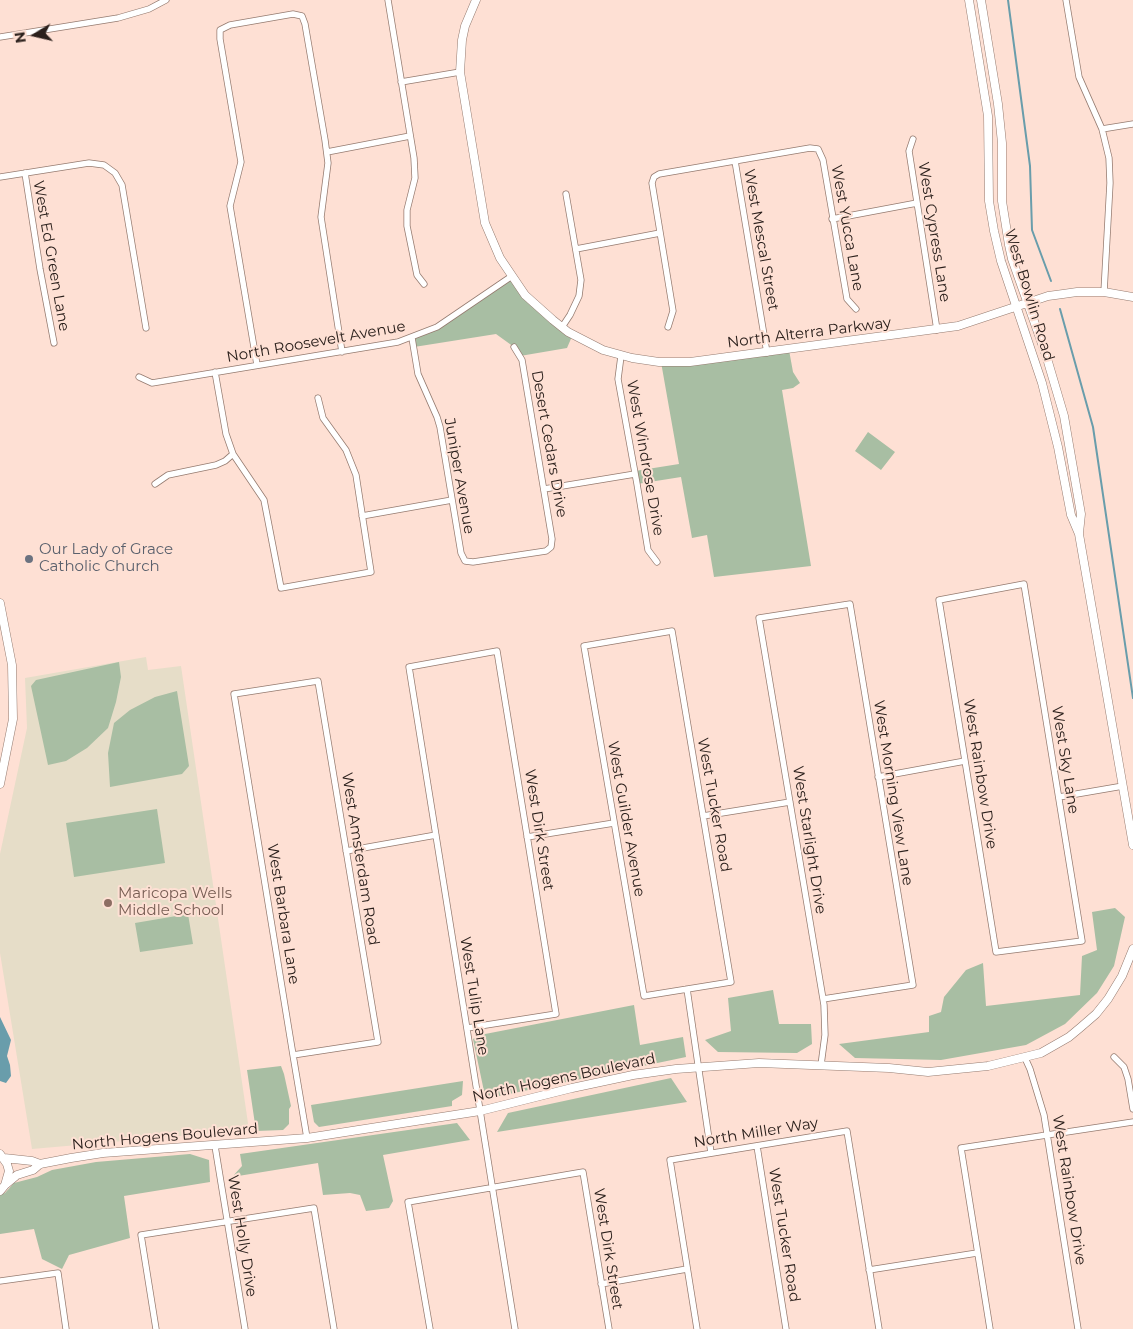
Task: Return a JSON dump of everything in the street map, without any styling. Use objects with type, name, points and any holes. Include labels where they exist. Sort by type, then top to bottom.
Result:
[{"type":"street","points":[[0,37],[118,18],[149,9],[166,0]]},
{"type":"street","points":[[388,0],[415,178],[407,210],[407,226],[416,275],[424,284]]},
{"type":"street","name":"North Alterra Parkway","points":[[476,0],[465,26],[460,72],[485,223],[491,240],[525,295],[562,327],[603,350],[621,356],[659,362],[674,362],[937,330],[958,326],[1060,294],[1104,292],[1133,297]]},
{"type":"street","name":"West Bowlin Road","points":[[969,0],[988,116],[989,202],[994,231],[1001,261],[1018,307],[1043,389],[1058,447],[1071,515],[1079,534],[1133,845]]},
{"type":"street","name":"West Bowlin Road","points":[[981,0],[998,104],[1002,143],[1002,201],[1008,238],[1012,259],[1046,355],[1064,416],[1081,514],[1079,534]]},
{"type":"street","points":[[1066,0],[1079,77],[1102,129],[1109,158],[1110,183],[1104,292]]},
{"type":"street","points":[[257,366],[230,206],[241,162],[220,30],[230,25],[293,14],[302,16],[305,24],[327,152],[328,163],[321,217],[342,352]]},
{"type":"street","points":[[401,82],[460,72]]},
{"type":"street","points":[[1102,129],[1133,124]]},
{"type":"street","points":[[327,152],[410,136]]},
{"type":"street","name":"West Cypress Lane","points":[[913,139],[909,151],[937,330]]},
{"type":"street","name":"West Yucca Lane","points":[[735,161],[810,148],[818,149],[823,160],[846,299],[856,308]]},
{"type":"street","points":[[668,327],[673,311],[652,183],[654,177],[659,174],[735,161]]},
{"type":"street","name":"West Mescal Street","points":[[735,161],[768,352]]},
{"type":"street","points":[[0,178],[89,163],[100,164],[116,173],[122,184],[146,328]]},
{"type":"street","name":"West Ed Green Lane","points":[[25,173],[40,270],[54,343]]},
{"type":"street","points":[[562,327],[579,296],[581,280],[566,194]]},
{"type":"street","points":[[832,219],[917,203]]},
{"type":"street","points":[[576,249],[660,233]]},
{"type":"street","name":"North Roosevelt Avenue","points":[[139,377],[152,382],[398,342],[437,327],[512,276]]},
{"type":"street","name":"Juniper Avenue","points":[[412,338],[418,374],[440,427],[461,553],[465,561]]},
{"type":"street","name":"Desert Cedars Drive","points":[[465,561],[472,562],[546,551],[551,547],[552,538],[522,360],[514,347]]},
{"type":"street","name":"West Windrose Drive","points":[[621,356],[618,379],[648,550],[657,562]]},
{"type":"street","points":[[215,372],[226,434],[233,454],[264,500],[281,588],[371,572],[356,475],[346,450],[323,418],[318,398]]},
{"type":"street","points":[[155,484],[168,475],[216,465],[225,461],[233,454]]},
{"type":"street","points":[[544,489],[635,474]]},
{"type":"street","points":[[362,516],[452,500]]},
{"type":"street","name":"West Sky Lane","points":[[939,600],[1024,584],[1082,941]]},
{"type":"street","name":"West Rainbow Drive","points":[[939,600],[996,952],[1082,941]]},
{"type":"street","points":[[0,603],[12,665],[13,719],[0,784]]},
{"type":"street","name":"West Morning View Lane","points":[[759,618],[850,604],[913,985],[823,999]]},
{"type":"street","name":"West Starlight Drive","points":[[759,618],[823,999],[825,1035],[821,1066]]},
{"type":"street","name":"West Tucker Road","points":[[584,646],[672,631],[731,982],[687,989]]},
{"type":"street","name":"West Guilder Avenue","points":[[584,646],[644,996],[687,989]]},
{"type":"street","name":"West Dirk Street","points":[[408,667],[497,651],[528,837],[556,1014],[467,1028]]},
{"type":"street","name":"West Tulip Lane","points":[[408,667],[515,1329]]},
{"type":"street","name":"West Barbara Lane","points":[[307,1138],[234,694],[318,681]]},
{"type":"street","name":"West Amsterdam Road","points":[[293,1055],[378,1042],[318,681]]},
{"type":"street","points":[[878,777],[965,761]]},
{"type":"street","points":[[1059,797],[1123,786]]},
{"type":"street","points":[[703,816],[790,802]]},
{"type":"street","points":[[528,837],[614,823]]},
{"type":"street","points":[[346,850],[436,835]]},
{"type":"street","name":"North Hogens Boulevard","points":[[2,1156],[40,1164],[103,1153],[307,1138],[480,1111],[633,1075],[698,1067],[759,1063],[889,1068],[928,1072],[988,1066],[1041,1053],[1069,1037],[1096,1014],[1108,1000],[1122,976],[1133,949]]},
{"type":"street","points":[[687,989],[711,1153]]},
{"type":"street","points":[[1114,1057],[1124,1067],[1133,1109]]},
{"type":"street","name":"West Rainbow Drive","points":[[1025,1058],[1042,1106],[1048,1134],[1078,1329]]},
{"type":"street","points":[[990,1329],[961,1148],[1133,1122]]},
{"type":"street","name":"North Miller Way","points":[[688,1269],[670,1160],[847,1131],[869,1270]]},
{"type":"street","name":"West Holly Drive","points":[[216,1146],[244,1329]]},
{"type":"street","name":"West Tucker Road","points":[[757,1146],[786,1329]]},
{"type":"street","points":[[2,1156],[9,1172],[3,1188]]},
{"type":"street","name":"North Hogens Boulevard","points":[[3,1188],[17,1175],[33,1170],[40,1164]]},
{"type":"street","name":"West Dirk Street","points":[[492,1188],[582,1172],[609,1329]]},
{"type":"street","points":[[430,1329],[408,1202],[492,1188]]},
{"type":"street","points":[[156,1329],[141,1236],[314,1208],[334,1329]]},
{"type":"street","points":[[879,1329],[869,1270],[978,1253]]},
{"type":"street","points":[[601,1284],[688,1269],[697,1329]]},
{"type":"street","points":[[0,1282],[58,1273],[66,1329]]},
{"type":"shaded area","name":"Maricopa Wells Middle School","points":[[146,657],[148,670],[181,666],[249,1130],[32,1149],[0,953],[0,854],[27,728],[25,678]]},
{"type":"green space","points":[[512,276],[525,295],[573,334],[567,348],[520,356],[514,347],[496,334],[414,347],[412,338],[427,332]]},
{"type":"green space","points":[[789,350],[793,372],[800,383],[793,388],[782,390],[811,566],[714,577],[707,535],[692,538],[681,477],[637,484],[635,471],[679,464],[661,362]]},
{"type":"green space","points":[[868,432],[895,452],[881,470],[855,451]]},
{"type":"green space","points":[[119,662],[121,677],[108,728],[87,748],[66,761],[48,765],[31,686],[36,680]]},
{"type":"green space","points":[[177,691],[189,766],[182,774],[110,787],[108,753],[114,723],[130,710],[155,697]]},
{"type":"green space","points":[[157,809],[165,863],[74,877],[66,823]]},
{"type":"green space","points":[[1115,908],[1125,917],[1114,966],[1097,993],[1065,1024],[1026,1045],[941,1060],[855,1058],[839,1044],[929,1032],[929,1016],[941,1012],[944,997],[966,970],[983,963],[986,1006],[1080,995],[1082,956],[1097,950],[1092,912]]},
{"type":"green space","points":[[188,914],[193,944],[140,952],[135,923]]},
{"type":"green space","points":[[773,990],[779,1024],[811,1024],[812,1044],[797,1053],[718,1052],[705,1040],[731,1031],[728,998]]},
{"type":"green space","points":[[634,1005],[640,1045],[683,1037],[686,1057],[495,1097],[485,1096],[473,1039],[480,1035]]},
{"type":"green space","points":[[281,1066],[291,1106],[289,1109],[289,1124],[283,1130],[256,1131],[247,1070]]},
{"type":"green space","points":[[671,1078],[687,1102],[497,1132],[508,1113]]},
{"type":"green space","points":[[463,1081],[462,1095],[452,1101],[452,1106],[319,1127],[314,1122],[311,1105]]},
{"type":"green space","points":[[457,1123],[470,1140],[383,1155],[393,1201],[389,1208],[366,1211],[360,1195],[350,1193],[323,1195],[318,1163],[232,1177],[242,1166],[240,1154]]},
{"type":"green space","points":[[190,1154],[209,1160],[210,1182],[124,1196],[130,1238],[69,1255],[62,1269],[42,1259],[34,1229],[0,1234],[0,1195],[5,1193],[14,1183],[37,1177],[52,1170],[96,1162]]},
{"type":"water","points":[[0,1017],[11,1040],[7,1056],[11,1076],[6,1083],[0,1081]]},
{"type":"waterway","points":[[1008,0],[1030,166],[1032,230],[1051,281]]},
{"type":"waterway","points":[[1060,309],[1093,427],[1133,698]]},
{"type":"place","name":"Our Lady of Grace Catholic Church","points":[[29,559]]},
{"type":"place","name":"Maricopa Wells Middle School","points":[[108,903]]}]
